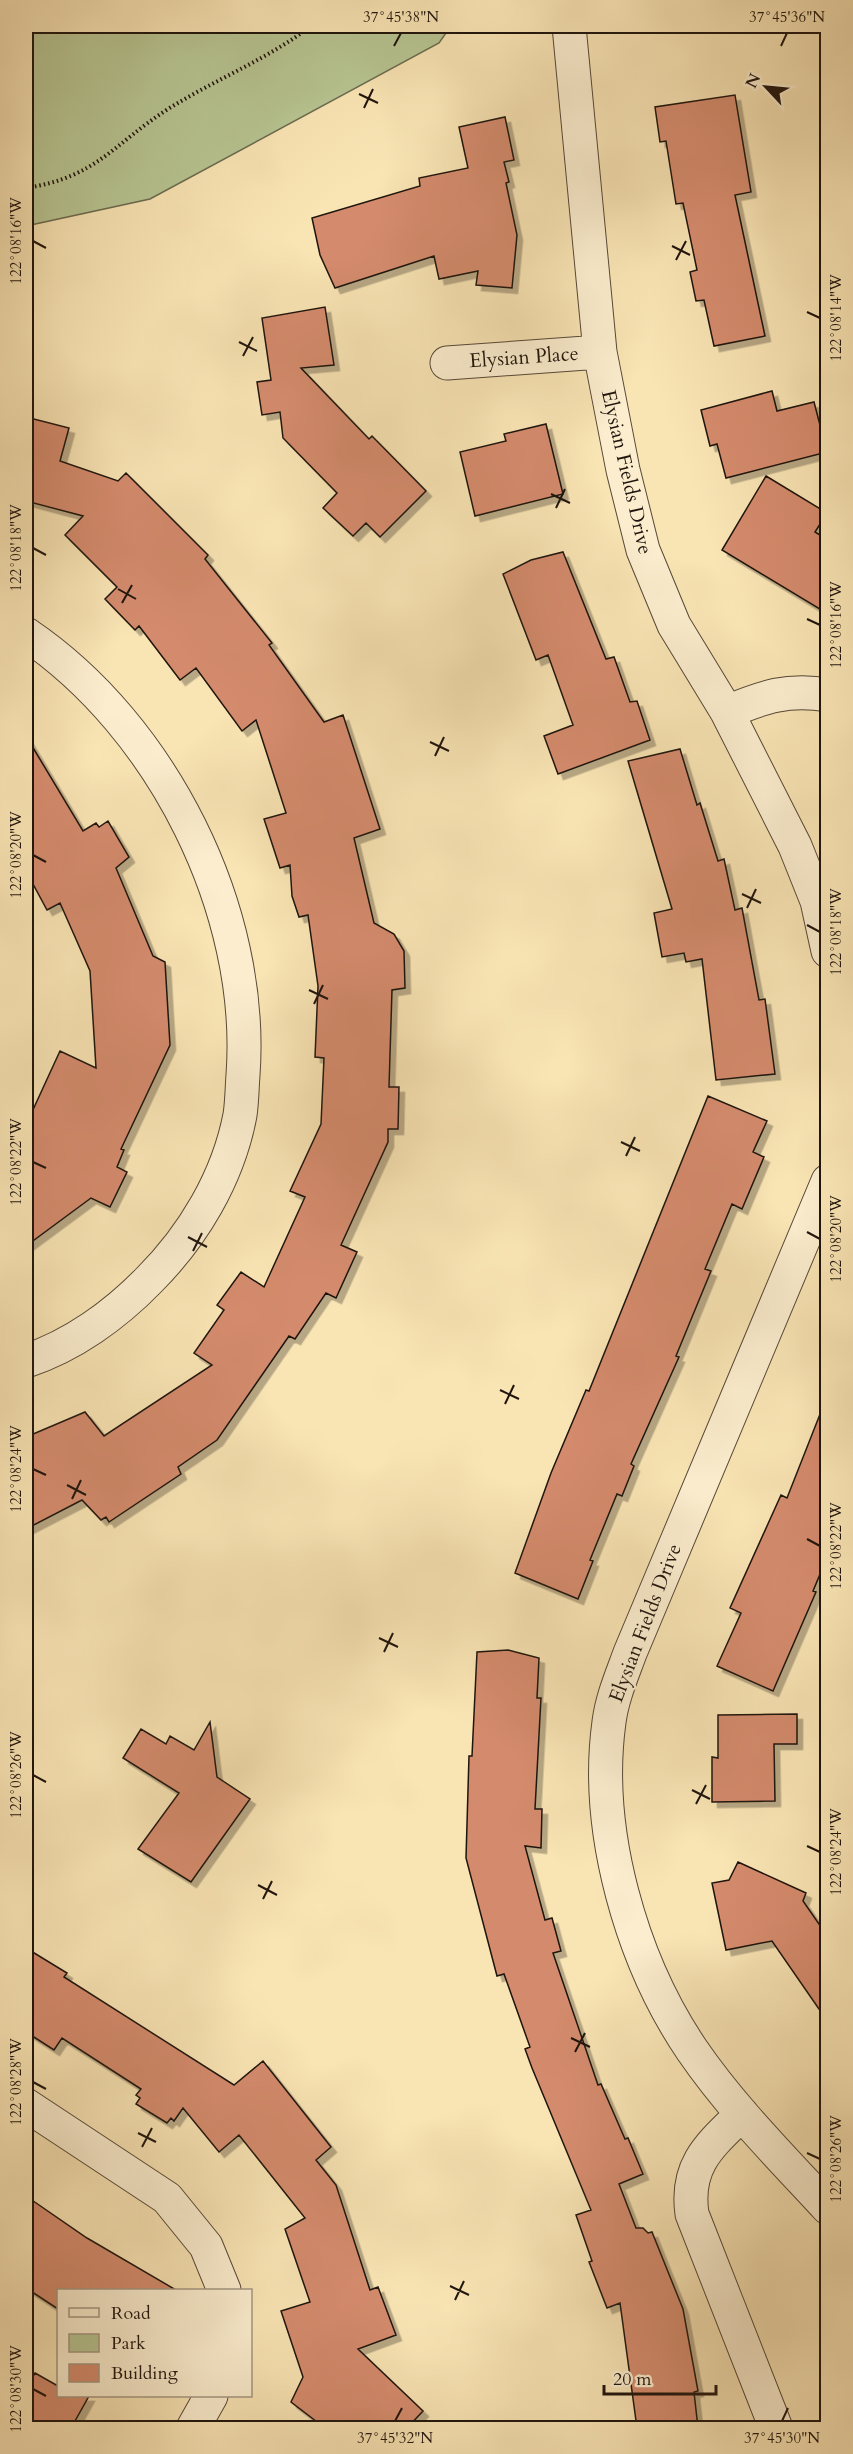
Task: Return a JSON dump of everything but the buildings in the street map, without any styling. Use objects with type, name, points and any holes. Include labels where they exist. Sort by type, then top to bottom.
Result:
[{"type":"street","name":"Elysian Fields Drive","points":[[569,26],[600,352],[623,470],[643,550],[674,625],[727,712],[795,846],[818,901],[828,951]]},
{"type":"street","name":"Elysian Place","points":[[447,363],[600,352]]},
{"type":"street","points":[[26,634],[50,651],[126,726],[180,808],[220,894],[239,972],[245,1041],[240,1116],[216,1188],[176,1253],[124,1305],[52,1352],[26,1361]]},
{"type":"street","points":[[727,712],[770,694],[808,691],[828,695]]},
{"type":"street","name":"Elysian Fields Drive","points":[[828,1181],[630,1653],[609,1721],[606,1782],[621,1894],[639,1947],[660,1994],[691,2049],[742,2114],[828,2208]]},
{"type":"street","points":[[26,2105],[167,2198],[206,2246],[224,2289]]},
{"type":"street","points":[[742,2114],[707,2148],[694,2173],[689,2194],[692,2214],[776,2428]]},
{"type":"street","points":[[194,2428],[210,2397]]},
{"type":"path","points":[[26,188],[66,180],[82,173],[168,109],[311,26]]},
{"type":"green space","points":[[26,26],[451,26],[439,43],[150,199],[26,226]]}]
